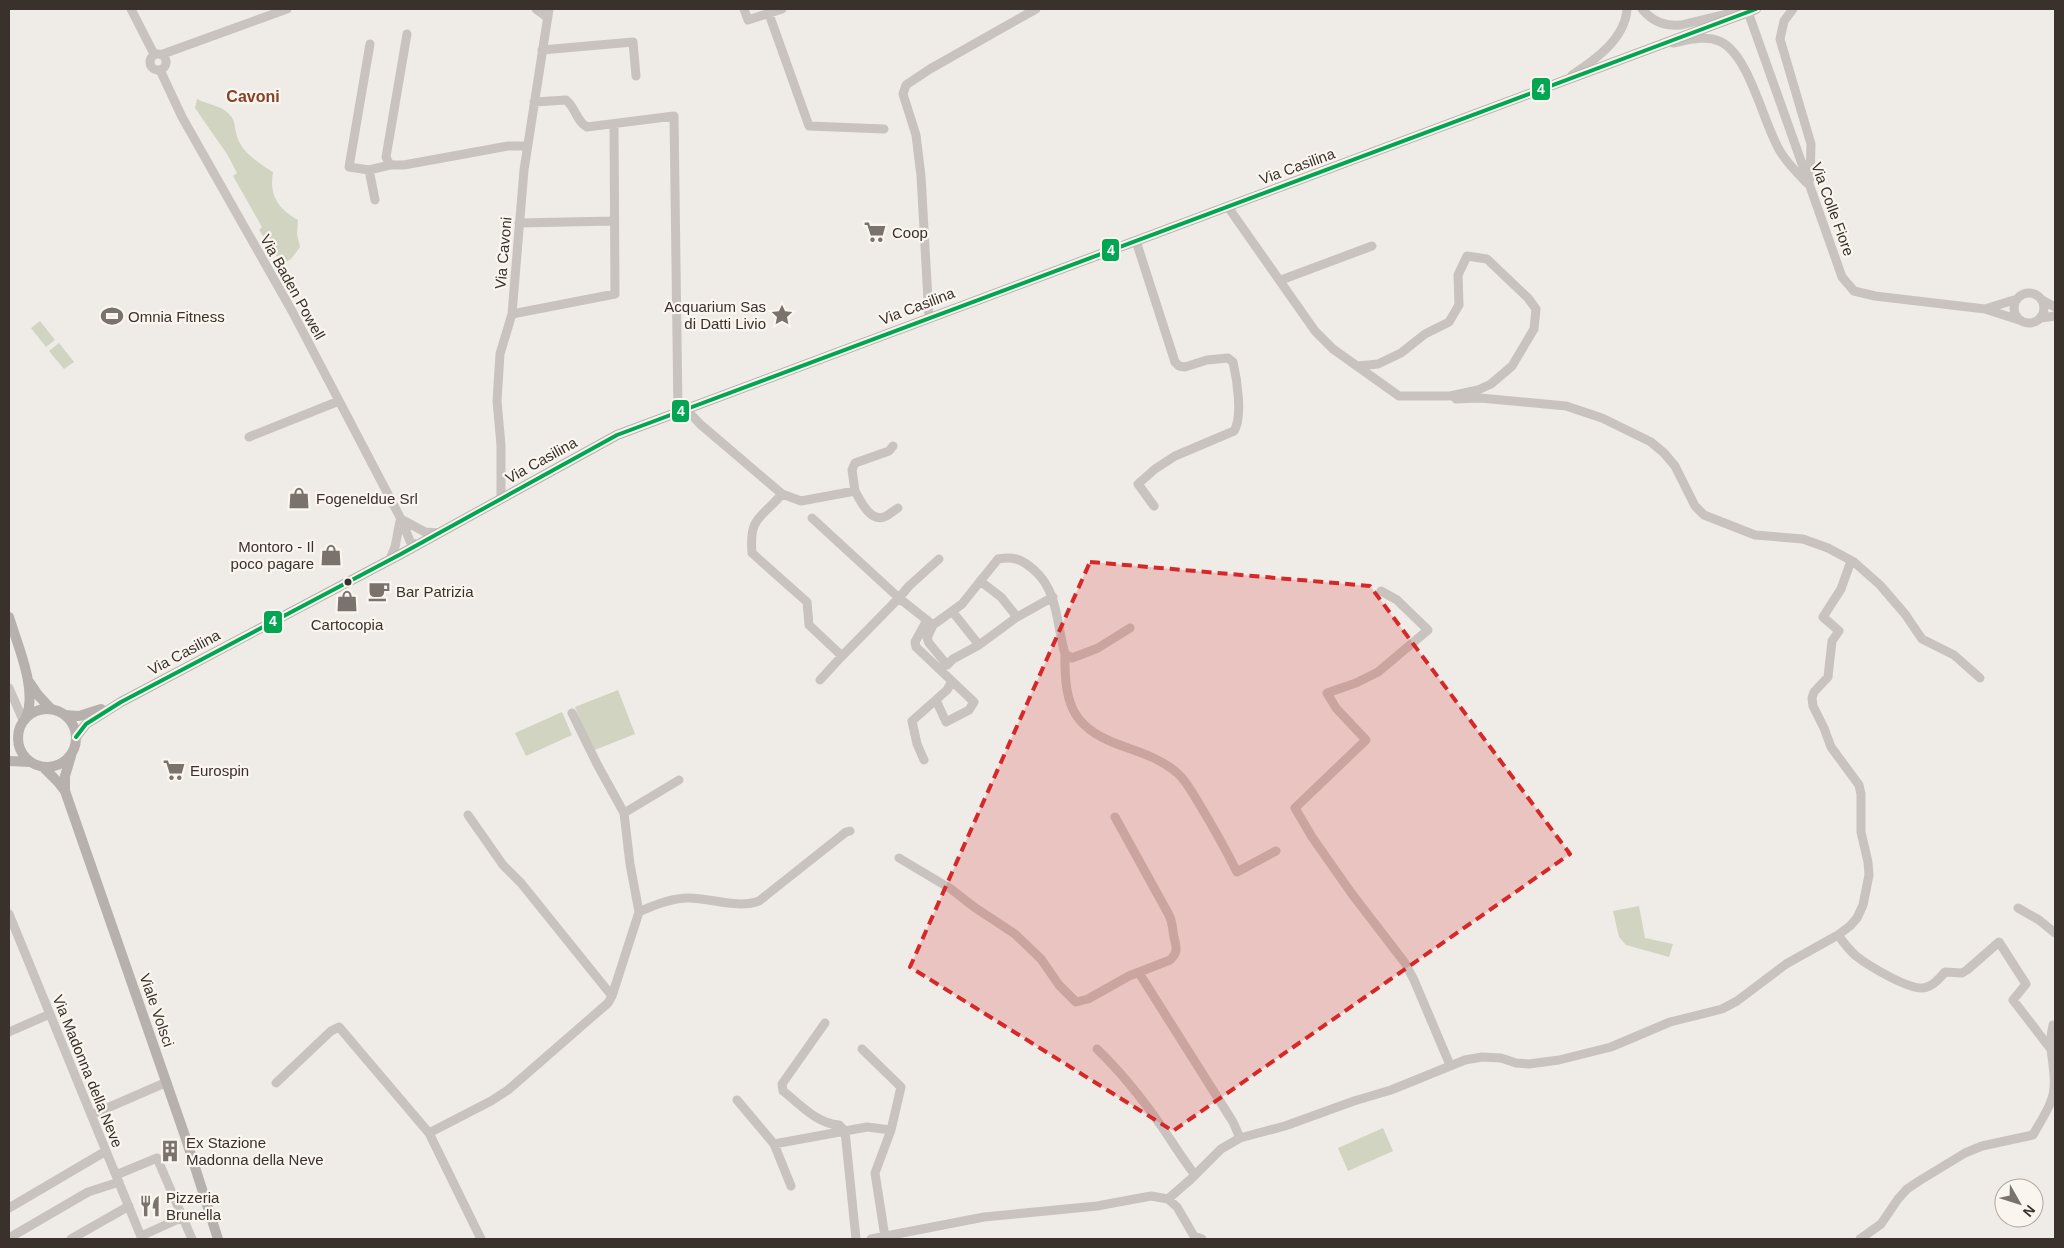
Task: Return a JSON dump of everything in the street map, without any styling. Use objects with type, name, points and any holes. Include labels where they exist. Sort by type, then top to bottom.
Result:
[{"type":"main road","name":"Via Casilina","points":[[76,737],[86,724],[121,702],[439,533],[617,435],[1756,9]]},
{"type":"main road","points":[[9,617],[26,676],[30,704],[19,728],[17,738],[9,750]]},
{"type":"main road","points":[[9,761],[30,762],[44,767],[64,762],[73,751],[76,737],[71,721],[65,715],[51,709],[38,696],[26,676]]},
{"type":"main road","name":"Via Casilina","points":[[65,715],[79,716],[121,702]]},
{"type":"main road","points":[[24,719],[31,713],[41,709],[51,709]]},
{"type":"main road","points":[[17,738],[23,755],[30,762]]},
{"type":"main road","name":"Viale Volsci","points":[[65,791],[65,776],[73,751]]},
{"type":"main road","name":"Viale Volsci","points":[[44,767],[53,775],[65,791],[167,1082],[218,1239]]},
{"type":"street","points":[[131,9],[158,54],[167,62],[160,70],[152,68],[150,58],[158,54],[287,9]]},
{"type":"street","points":[[536,9],[548,13]]},
{"type":"street","points":[[744,9],[748,20],[782,9]]},
{"type":"street","points":[[929,318],[921,176],[916,135],[903,94],[906,84],[1036,9]]},
{"type":"street","points":[[1563,81],[1590,63],[1608,47],[1623,25],[1627,9]]},
{"type":"street","points":[[1642,9],[1657,22],[1672,26],[1682,26],[1747,9]]},
{"type":"street","name":"Via Colle Fiore","points":[[1747,9],[1842,278],[1854,291],[1874,296],[1985,309],[2020,320]]},
{"type":"street","points":[[1793,9],[1784,21],[1780,39],[1811,144],[1810,185]]},
{"type":"street","name":"Via Cavoni","points":[[501,499],[501,445],[497,401],[500,354],[512,314],[527,146],[548,13]]},
{"type":"street","points":[[769,14],[809,126],[884,129]]},
{"type":"street","points":[[390,165],[386,157],[407,34]]},
{"type":"street","points":[[1659,45],[1713,39],[1732,48],[1747,74],[1780,150],[1795,171],[1810,185]]},
{"type":"street","points":[[542,50],[633,42],[636,76]]},
{"type":"street","points":[[370,44],[349,167],[369,170],[508,146],[527,146]]},
{"type":"street","name":"Via Baden Powell","points":[[160,70],[182,117],[292,311],[401,518],[415,538],[416,545]]},
{"type":"street","points":[[534,102],[566,100],[574,106],[581,123],[587,128],[674,116],[682,411],[782,494],[801,501],[855,491]]},
{"type":"street","points":[[512,314],[616,294],[614,124]]},
{"type":"street","points":[[369,170],[375,200]]},
{"type":"street","points":[[1228,207],[1315,331],[1333,349],[1399,396],[1443,396],[1478,390],[1491,384],[1512,366],[1534,329],[1536,309],[1508,277],[1487,260],[1467,256],[1458,275],[1459,305],[1449,322],[1425,334],[1401,353],[1378,364],[1357,366]]},
{"type":"street","points":[[519,223],[614,221]]},
{"type":"street","points":[[1136,241],[1175,362],[1179,366],[1184,367],[1207,360],[1228,358],[1233,362],[1238,403],[1238,426],[1234,431],[1175,456],[1155,469],[1138,484],[1154,506]]},
{"type":"street","points":[[1281,280],[1372,246]]},
{"type":"street","points":[[2055,307],[2042,300],[2039,296],[2030,293],[2024,294],[2017,299],[2014,312],[2020,320],[2028,324],[2041,318],[2055,316]]},
{"type":"street","name":"Via Colle Fiore","points":[[1985,309],[2017,299]]},
{"type":"street","points":[[2041,318],[2044,309],[2042,300]]},
{"type":"street","points":[[1443,396],[1451,399],[1480,398],[1566,406],[1602,418],[1651,442],[1664,453],[1684,481],[1695,506],[1704,515],[1756,535],[1803,538],[1828,548],[1852,561],[1880,585],[1905,614],[1922,639],[1954,655],[1980,678]]},
{"type":"street","points":[[248,437],[339,401]]},
{"type":"street","points":[[893,446],[889,452],[859,461],[852,467],[855,491],[865,508],[872,515],[884,518],[898,508]]},
{"type":"street","points":[[782,494],[754,522],[751,537],[752,553],[807,602],[809,625],[842,656]]},
{"type":"street","points":[[390,559],[395,547],[401,518],[426,532],[439,533]]},
{"type":"street","points":[[812,518],[899,598],[930,622]]},
{"type":"street","points":[[936,700],[946,722],[969,710],[974,702],[916,647],[915,642],[930,622],[962,604],[998,559],[1010,557],[1023,561],[1039,574],[1051,591],[1065,654],[1069,695],[1073,712],[1081,723],[1092,732],[1164,763],[1177,773],[1189,788],[1216,832],[1237,872],[1276,851]]},
{"type":"street","points":[[820,680],[909,586],[939,559]]},
{"type":"street","points":[[1168,1199],[1196,1175],[1221,1149],[1240,1138],[1285,1126],[1391,1090],[1450,1065],[1482,1057],[1500,1058],[1516,1064],[1542,1063],[1611,1046],[1670,1022],[1730,1005],[1786,964],[1838,935],[1857,918],[1865,898],[1869,875],[1861,832],[1861,794],[1859,785],[1831,747],[1813,706],[1812,698],[1814,692],[1828,677],[1832,641],[1839,631],[1824,617],[1841,589],[1852,561]]},
{"type":"street","points":[[980,580],[1001,597],[1017,617]]},
{"type":"street","points":[[1381,591],[1397,600],[1428,630],[1378,672],[1356,683],[1326,693],[1336,708],[1366,740],[1295,808],[1312,837],[1352,894],[1405,963],[1450,1065]]},
{"type":"street","points":[[930,622],[927,638],[947,665],[953,659],[979,644],[1017,617],[1053,597]]},
{"type":"street","points":[[952,611],[979,644]]},
{"type":"street","points":[[1065,654],[1072,658],[1098,648],[1130,628]]},
{"type":"street","points":[[924,760],[917,744],[912,721],[947,690],[952,681]]},
{"type":"street","points":[[9,688],[24,719]]},
{"type":"street","points":[[429,1132],[491,1101],[508,1090],[608,1003],[612,996],[639,912],[630,864],[624,813],[603,776],[572,713]]},
{"type":"street","points":[[624,813],[679,780]]},
{"type":"street","points":[[468,815],[503,865],[521,883],[612,996]]},
{"type":"street","points":[[899,858],[951,889],[1015,934],[1041,959],[1059,985],[1076,1002],[1088,999],[1129,976],[1170,960],[1175,955],[1176,941],[1169,915],[1115,817]]},
{"type":"street","points":[[639,912],[659,903],[688,898],[747,904],[759,901],[846,832],[850,831]]},
{"type":"street","points":[[2018,908],[2039,920],[2055,933]]},
{"type":"street","name":"Via Madonna della Neve","points":[[9,914],[142,1238]]},
{"type":"street","points":[[1838,935],[1856,955],[1869,965],[1896,980],[1922,988],[1935,983],[1945,972],[1962,973],[2000,942],[2026,984],[2013,1000],[2050,1048]]},
{"type":"street","points":[[1139,973],[1233,1122],[1240,1138]]},
{"type":"street","points":[[9,1032],[50,1014]]},
{"type":"street","points":[[825,1023],[800,1056],[782,1084],[782,1087],[783,1091],[812,1114],[828,1124],[839,1125],[845,1131],[856,1239]]},
{"type":"street","points":[[1860,1239],[1881,1224],[1898,1199],[1919,1180],[1965,1153],[1982,1146],[2034,1135],[2053,1097],[2054,1086],[2050,1048],[2053,1025],[2055,1025]]},
{"type":"street","points":[[276,1083],[331,1031],[339,1027],[429,1132],[481,1239]]},
{"type":"street","points":[[1096,1048],[1133,1087],[1182,1159],[1196,1175]]},
{"type":"street","points":[[862,1049],[901,1087],[891,1130],[875,1173],[885,1237]]},
{"type":"street","points":[[91,1115],[167,1082]]},
{"type":"street","points":[[737,1100],[774,1144],[791,1186]]},
{"type":"street","points":[[774,1144],[867,1127],[891,1130]]},
{"type":"street","points":[[9,1208],[106,1151]]},
{"type":"street","points":[[9,1238],[88,1192],[157,1158],[192,1239]]},
{"type":"street","points":[[871,1239],[984,1217],[1097,1206],[1151,1196],[1168,1199],[1177,1208],[1194,1236],[1202,1239]]},
{"type":"street","points":[[71,1239],[129,1206]]},
{"type":"street","points":[[142,1238],[183,1217]]},
{"type":"highlighted area","points":[[1090,562],[1370,586],[1570,854],[1173,1131],[910,967]]},
{"type":"green space","points":[[197,99],[226,111],[234,122],[242,147],[252,157],[273,172],[272,188],[276,200],[285,211],[298,220],[297,234],[300,247],[291,259],[282,264],[259,230],[262,227],[233,176],[237,173],[227,154],[195,108]]},
{"type":"green space","points":[[40,321],[55,340],[46,347],[31,328]]},
{"type":"green space","points":[[59,343],[74,362],[64,369],[49,351]]},
{"type":"green space","points":[[618,690],[635,734],[592,751],[575,707]]},
{"type":"green space","points":[[562,712],[572,735],[526,756],[515,733]]},
{"type":"green space","points":[[1639,906],[1645,938],[1673,944],[1669,957],[1626,945],[1619,937],[1613,911]]},
{"type":"green space","points":[[1383,1128],[1393,1151],[1348,1171],[1338,1148]]},
{"type":"transit line","name":"4","points":[[76,737],[86,724],[121,702],[401,554],[617,435],[1756,9]]},
{"type":"place","name":"Coop","points":[[875,232]]},
{"type":"place","name":"Acquarium Sas di Datti Livio","points":[[782,315]]},
{"type":"place","name":"Omnia Fitness","points":[[112,316]]},
{"type":"place","name":"Fogeneldue Srl","points":[[299,498]]},
{"type":"place","name":"Montoro - Il poco pagare","points":[[331,555]]},
{"type":"place","name":"Bar Patrizia","points":[[379,591]]},
{"type":"place","name":"Cartocopia","points":[[347,601]]},
{"type":"place","name":"Eurospin","points":[[174,770]]},
{"type":"place","name":"Ex Stazione Madonna della Neve","points":[[170,1151]]},
{"type":"place","name":"Pizzeria Brunella","points":[[150,1206]]},
{"type":"district","name":"Cavoni","points":[[253,96]]}]
